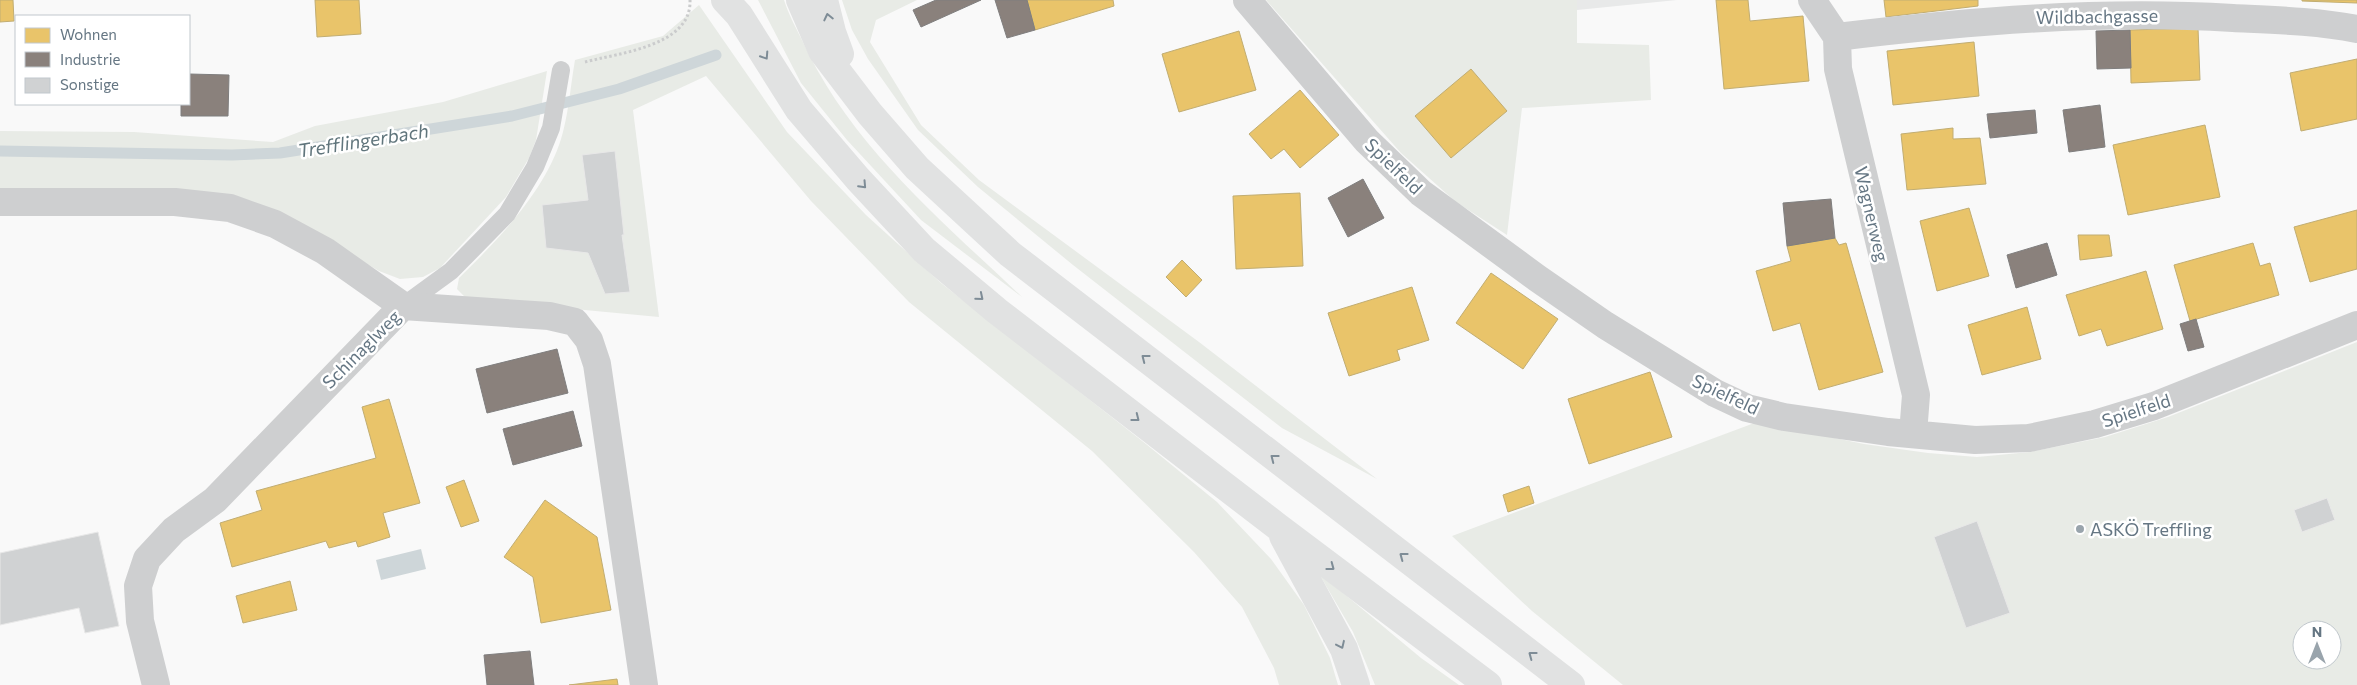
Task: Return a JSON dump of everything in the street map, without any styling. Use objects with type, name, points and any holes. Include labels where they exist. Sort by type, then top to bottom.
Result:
[{"type":"highway","points":[[800,0],[822,51],[870,114],[917,168],[1010,254],[1571,685]]},
{"type":"highway","points":[[824,0],[832,32],[857,95]]},
{"type":"highway","points":[[732,5],[800,110],[858,179],[924,250],[997,311],[1278,527],[1488,685]]},
{"type":"highway","points":[[1278,527],[1339,641],[1356,685]]},
{"type":"street","name":"Spielfeld","points":[[1247,0],[1367,141],[1421,192],[1537,278],[1605,325],[1715,393],[1747,408],[1784,417],[1839,426],[1913,434],[1975,440],[2029,438],[2095,424],[2154,406],[2357,325]]},
{"type":"street","points":[[1812,0],[1837,38]]},
{"type":"street","name":"Wildbachgasse","points":[[1837,38],[1956,23],[2053,16],[2197,15],[2334,25],[2357,29]]},
{"type":"street","name":"Wagnerweg","points":[[1837,38],[1838,69],[1916,395],[1913,434]]},
{"type":"street","name":"Schinaglweg","points":[[0,202],[175,202],[230,208],[275,224],[325,252],[403,306],[215,500],[174,530],[147,559],[138,586],[140,621],[156,685]]},
{"type":"street","points":[[403,306],[549,316],[575,322],[589,340],[597,364],[644,685]]},
{"type":"lane","points":[[403,306],[451,271],[506,214],[535,167],[551,128],[561,70]]},
{"type":"path","points":[[561,70],[656,44],[678,31],[688,15],[690,0]]},
{"type":"shaded area","points":[[758,0],[784,0],[794,24],[821,76],[844,112],[870,146],[929,209],[1022,297],[921,220],[847,140],[801,83]]},
{"type":"shaded area","points":[[842,0],[917,0],[876,20],[870,42],[921,125],[979,180],[1199,342],[1377,479],[1282,428],[1073,265],[978,187],[918,130],[868,59],[852,30]]},
{"type":"shaded area","points":[[1266,0],[1577,0],[1577,43],[1649,45],[1651,100],[1522,108],[1507,235],[1456,202],[1401,153]]},
{"type":"shaded area","points":[[1577,0],[1677,0],[1577,10]]},
{"type":"shaded area","points":[[699,5],[787,132],[866,215],[941,283],[1217,502],[1271,559],[1304,605],[1330,658],[1338,685],[1279,685],[1274,668],[1242,607],[1194,552],[1092,451],[909,302],[811,201],[706,76],[633,110],[659,317],[467,299],[457,289],[459,278],[521,211],[546,173],[563,132],[575,60],[663,36]]},
{"type":"shaded area","points":[[547,71],[536,140],[529,158],[506,197],[440,268],[423,277],[400,279],[379,271],[292,220],[0,191],[0,131],[134,132],[273,142],[315,126],[443,102]]},
{"type":"shaded area","name":"ASKÖ Treffling","points":[[2357,342],[2357,685],[1623,685],[1532,611],[1452,536],[1757,422],[1864,444],[1928,453],[1977,457],[2030,452],[2105,437],[2168,417]]},
{"type":"shaded area","points":[[421,549],[426,569],[381,580],[376,560]]},
{"type":"shaded area","points":[[1318,572],[1421,658],[1459,685],[1375,685],[1353,632]]},
{"type":"building: Wohnen","points":[[0,0],[13,0],[14,21],[0,22]]},
{"type":"building: Wohnen","points":[[315,0],[359,0],[361,34],[317,37]]},
{"type":"building: Wohnen","points":[[1027,0],[1113,0],[1114,6],[1035,30]]},
{"type":"building: Wohnen","points":[[1716,0],[1748,0],[1750,21],[1803,16],[1809,81],[1724,89]]},
{"type":"building: Wohnen","points":[[1884,0],[1978,0],[1978,6],[1886,17]]},
{"type":"building: Wohnen","points":[[2357,0],[2357,3],[2302,1]]},
{"type":"building: Wohnen","points":[[2198,28],[2200,80],[2131,83],[2130,30]]},
{"type":"building: Wohnen","points":[[1239,31],[1256,90],[1179,112],[1162,54]]},
{"type":"building: Wohnen","points":[[1974,42],[1979,96],[1893,105],[1887,51]]},
{"type":"building: Wohnen","points":[[2357,59],[2357,119],[2301,131],[2290,73]]},
{"type":"building: Wohnen","points":[[1471,69],[1507,111],[1451,158],[1415,116]]},
{"type":"building: Wohnen","points":[[1300,90],[1339,135],[1300,168],[1284,149],[1271,159],[1249,134]]},
{"type":"building: Wohnen","points":[[2205,125],[2220,197],[2128,215],[2113,145]]},
{"type":"building: Wohnen","points":[[1953,128],[1953,139],[1980,138],[1986,184],[1907,190],[1901,134]]},
{"type":"building: Wohnen","points":[[1300,193],[1303,266],[1236,269],[1233,196]]},
{"type":"building: Wohnen","points":[[1969,208],[1989,276],[1937,291],[1920,221]]},
{"type":"building: Wohnen","points":[[2357,210],[2357,269],[2310,282],[2294,227]]},
{"type":"building: Wohnen","points":[[2078,235],[2109,235],[2112,256],[2080,260]]},
{"type":"building: Wohnen","points":[[1835,238],[1839,245],[1846,243],[1883,372],[1819,390],[1800,323],[1773,331],[1756,271],[1791,261],[1787,246]]},
{"type":"building: Wohnen","points":[[2253,243],[2260,266],[2270,263],[2279,295],[2190,321],[2174,265]]},
{"type":"building: Wohnen","points":[[1182,260],[1202,280],[1186,297],[1166,277]]},
{"type":"building: Wohnen","points":[[2146,271],[2163,329],[2107,346],[2101,329],[2079,336],[2066,295]]},
{"type":"building: Wohnen","points":[[1491,273],[1558,319],[1523,369],[1456,323]]},
{"type":"building: Wohnen","points":[[1412,287],[1429,340],[1397,350],[1400,360],[1349,376],[1328,313]]},
{"type":"building: Wohnen","points":[[2027,307],[2041,359],[1982,375],[1968,325]]},
{"type":"building: Wohnen","points":[[1650,372],[1672,437],[1589,464],[1568,399]]},
{"type":"building: Wohnen","points":[[389,399],[420,503],[383,513],[390,537],[358,547],[356,541],[329,548],[326,541],[232,567],[220,523],[262,510],[256,491],[376,458],[362,407]]},
{"type":"building: Wohnen","points":[[464,480],[479,521],[461,527],[446,487]]},
{"type":"building: Wohnen","points":[[1529,486],[1534,503],[1508,512],[1503,495]]},
{"type":"building: Wohnen","points":[[545,500],[597,537],[611,610],[541,623],[533,577],[504,557]]},
{"type":"building: Wohnen","points":[[290,581],[297,610],[243,623],[236,596]]},
{"type":"building: Wohnen","points":[[617,679],[618,685],[569,685]]},
{"type":"building: Industrie","points":[[936,0],[981,0],[921,27],[913,10]]},
{"type":"building: Industrie","points":[[995,0],[1027,0],[1035,30],[1007,38]]},
{"type":"building: Industrie","points":[[2130,30],[2131,68],[2097,69],[2096,31]]},
{"type":"building: Industrie","points":[[190,74],[229,75],[228,116],[181,116],[181,105],[190,105]]},
{"type":"building: Industrie","points":[[2100,105],[2105,147],[2069,152],[2063,110]]},
{"type":"building: Industrie","points":[[2035,110],[2037,133],[1990,138],[1987,114]]},
{"type":"building: Industrie","points":[[1363,179],[1384,218],[1348,237],[1328,198]]},
{"type":"building: Industrie","points":[[1831,199],[1835,238],[1787,246],[1783,203]]},
{"type":"building: Industrie","points":[[2047,243],[2057,275],[2016,288],[2007,255]]},
{"type":"building: Industrie","points":[[2196,319],[2204,347],[2188,351],[2180,324]]},
{"type":"building: Industrie","points":[[557,349],[568,393],[487,413],[476,369]]},
{"type":"building: Industrie","points":[[573,411],[582,446],[513,465],[503,429]]},
{"type":"building: Industrie","points":[[530,651],[534,685],[487,685],[484,655]]},
{"type":"building: Sonstige","points":[[615,151],[624,235],[622,235],[630,292],[605,294],[588,253],[546,248],[542,205],[588,200],[582,155]]},
{"type":"building: Sonstige","points":[[2327,498],[2335,520],[2302,532],[2294,510]]},
{"type":"building: Sonstige","points":[[1977,521],[2010,613],[1966,628],[1934,537]]},
{"type":"building: Sonstige","points":[[98,532],[119,626],[85,633],[79,608],[0,625],[0,553]]},
{"type":"waterway","name":"Trefflingerbach","points":[[0,151],[232,155],[280,153],[512,116],[619,89],[716,55]]},
{"type":"place","name":"ASKÖ Treffling","points":[[2080,529]]}]
